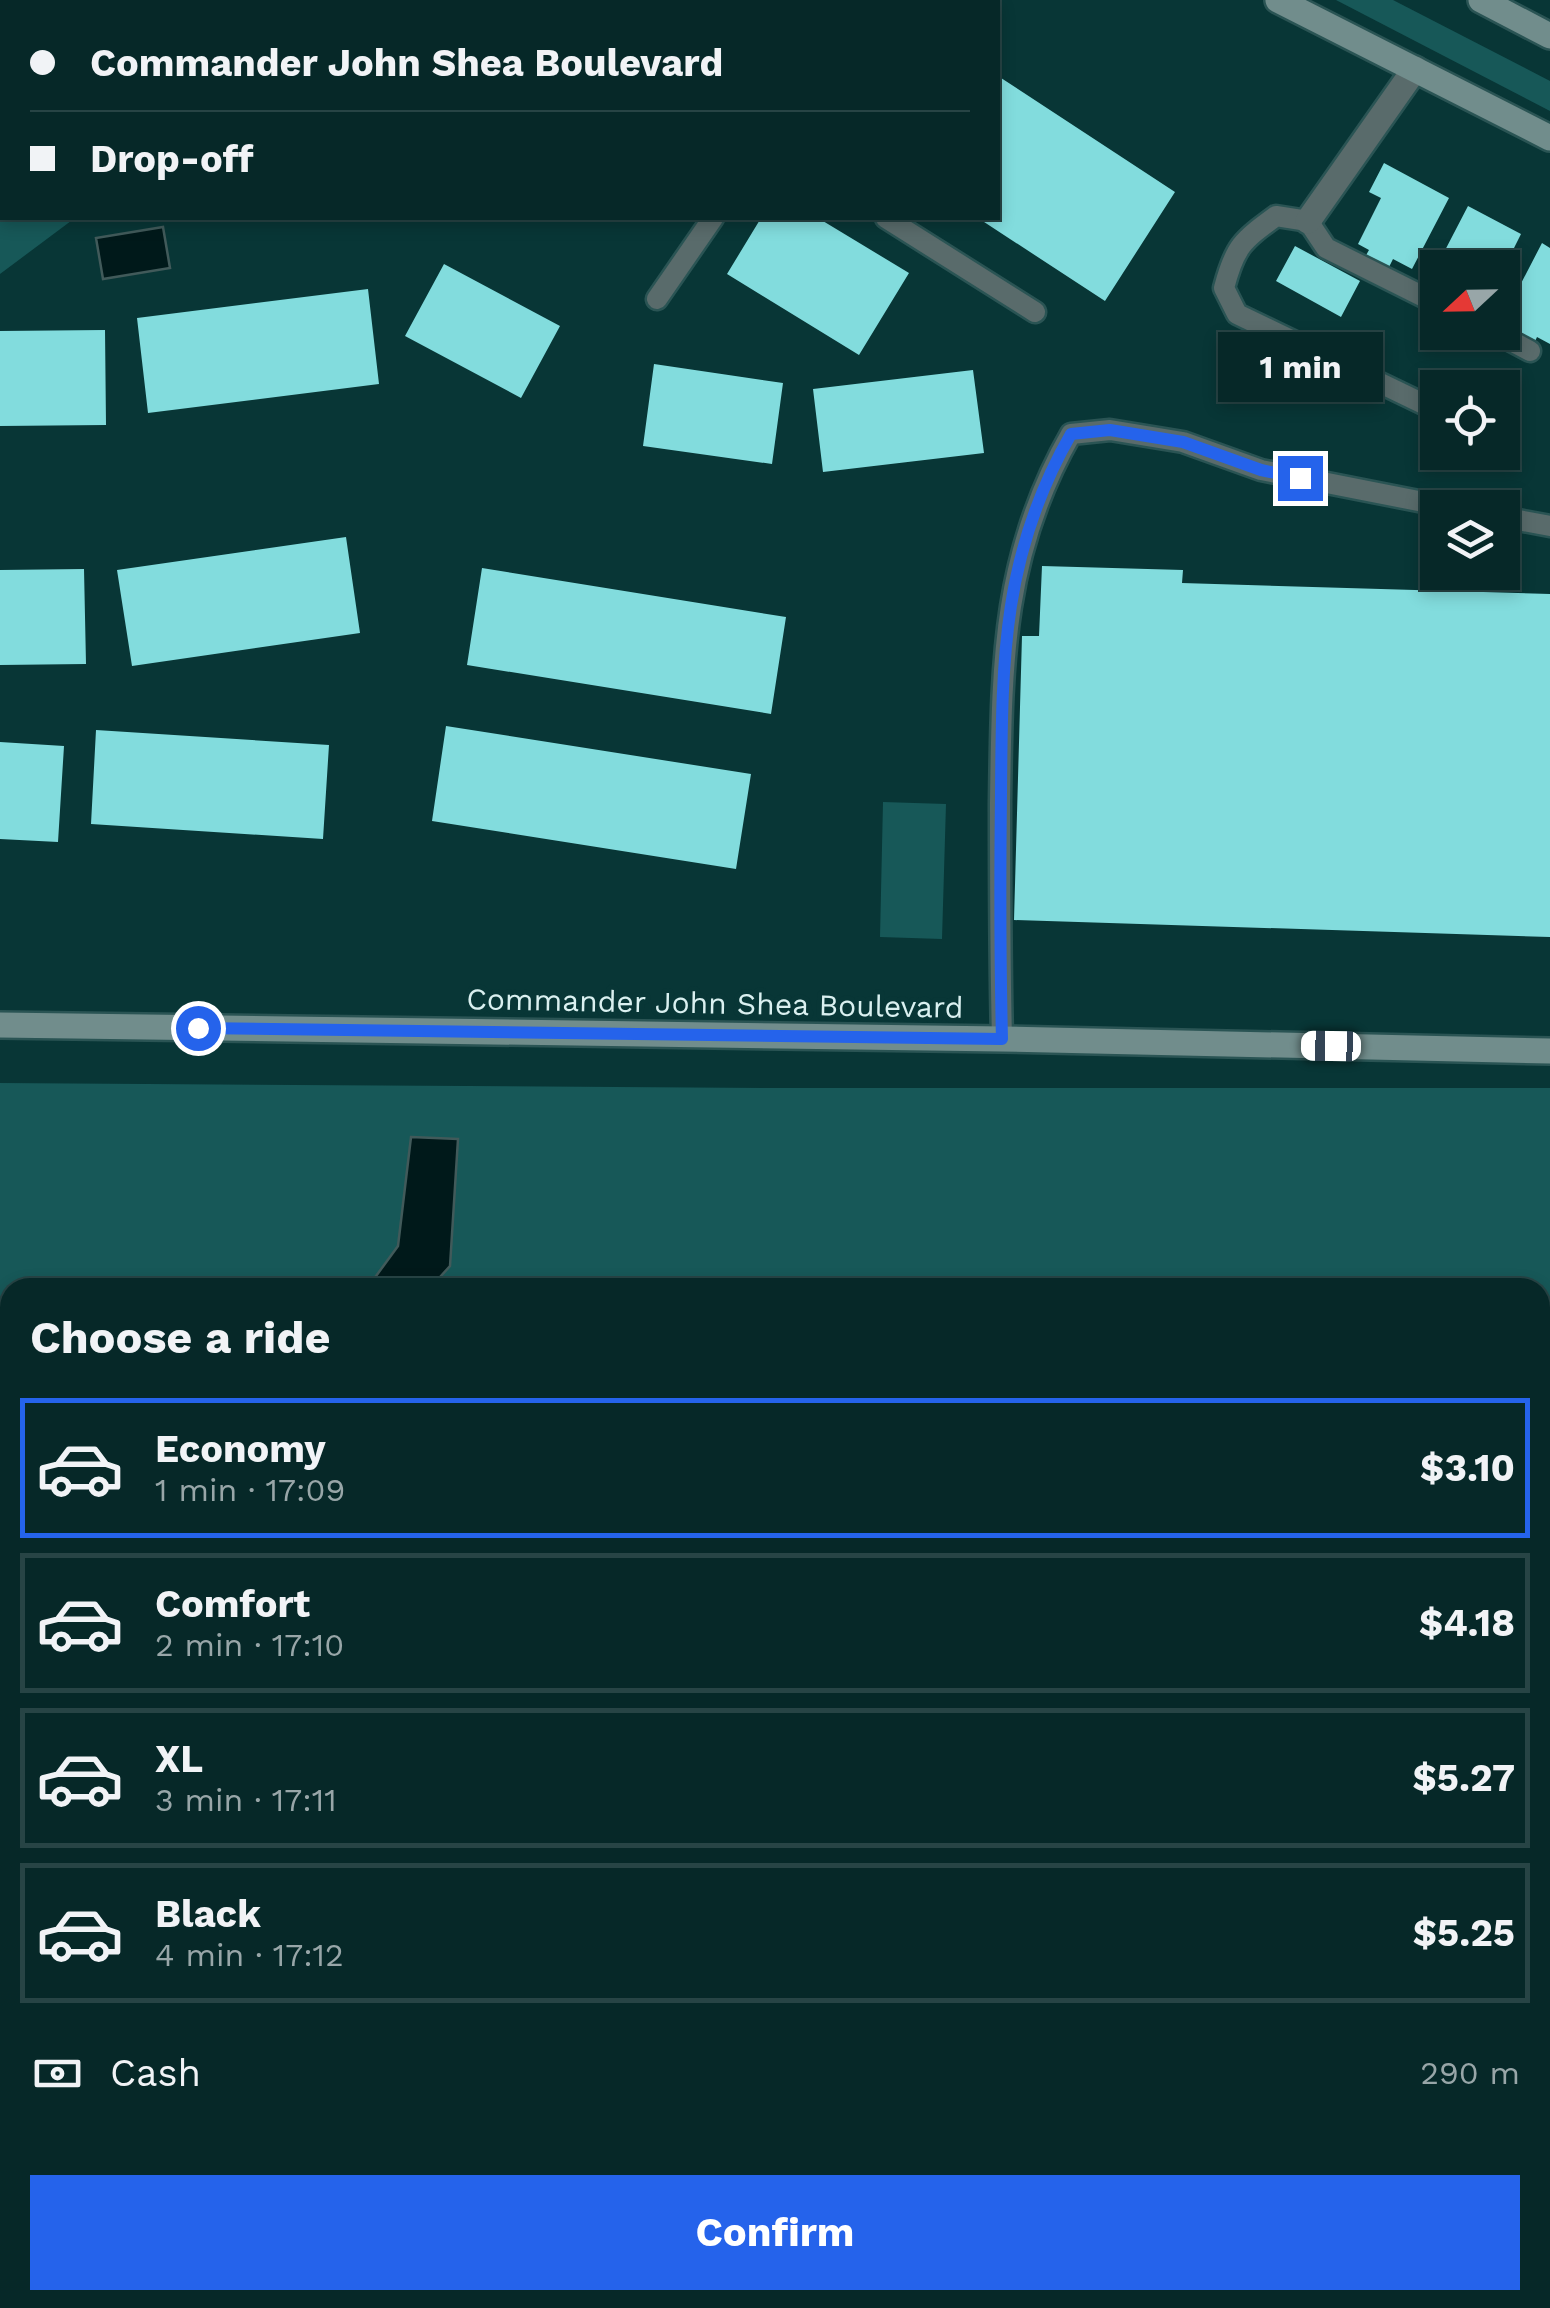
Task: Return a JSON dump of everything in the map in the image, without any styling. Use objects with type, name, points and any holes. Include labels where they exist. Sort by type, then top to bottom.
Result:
[{"type":"street","points":[[1278,0],[1550,138]]},
{"type":"street","points":[[1486,1],[1550,36]]},
{"type":"street","points":[[1308,221],[1415,69]]},
{"type":"street","name":"Commander John Shea Boulevard","points":[[0,1025],[1550,1051]]},
{"type":"lane","points":[[1420,295],[1326,248],[1308,221],[1276,216],[1241,242],[1230,262],[1224,288],[1237,314],[1420,402]]},
{"type":"lane","points":[[657,299],[712,220]]},
{"type":"lane","points":[[889,220],[1035,312]]},
{"type":"lane","points":[[1520,346],[1530,351]]},
{"type":"lane","points":[[1002,1039],[998,904],[1001,730],[1011,591],[1046,478],[1071,434],[1110,430],[1183,442],[1261,470],[1420,501]]},
{"type":"lane","points":[[1520,520],[1550,526]]},
{"type":"shaded area","points":[[1336,0],[1393,0],[1550,81],[1550,111]]},
{"type":"shaded area","points":[[0,220],[72,220],[0,274]]},
{"type":"shaded area","points":[[163,227],[170,268],[103,279],[96,238]]},
{"type":"shaded area","points":[[883,802],[946,804],[942,939],[880,937]]},
{"type":"shaded area","points":[[0,1083],[1550,1088],[1550,1278],[439,1278],[450,1266],[458,1139],[411,1137],[398,1246],[375,1278],[0,1278]]},
{"type":"shaded area","points":[[411,1137],[458,1139],[450,1266],[439,1278],[375,1278],[398,1246]]},
{"type":"building","points":[[1000,77],[1175,192],[1105,301],[981,220],[1000,220]]},
{"type":"building","points":[[1384,163],[1449,198],[1412,269],[1393,259],[1388,269],[1365,257],[1369,250],[1358,244],[1381,198],[1369,192]]},
{"type":"building","points":[[1468,206],[1521,234],[1513,250],[1445,250]]},
{"type":"building","points":[[760,220],[821,220],[909,273],[859,355],[727,274]]},
{"type":"building","points":[[1542,243],[1550,248],[1550,344],[1537,337],[1532,348],[1520,341],[1520,285]]},
{"type":"building","points":[[1295,246],[1360,281],[1341,317],[1276,281]]},
{"type":"building","points":[[444,264],[560,326],[521,398],[405,336]]},
{"type":"building","points":[[368,289],[379,384],[148,413],[137,318]]},
{"type":"building","points":[[105,330],[106,425],[0,426],[0,331]]},
{"type":"building","points":[[654,364],[783,383],[772,464],[643,446]]},
{"type":"building","points":[[973,370],[984,453],[823,472],[813,389]]},
{"type":"building","points":[[346,537],[360,633],[132,666],[117,570]]},
{"type":"building","points":[[1042,566],[1183,570],[1182,583],[1550,594],[1550,937],[1014,920],[1022,636],[1039,636]]},
{"type":"building","points":[[482,568],[786,617],[771,714],[467,665]]},
{"type":"building","points":[[84,569],[86,664],[0,665],[0,570]]},
{"type":"building","points":[[446,726],[751,774],[736,869],[432,821]]},
{"type":"building","points":[[96,730],[329,745],[323,839],[91,824]]},
{"type":"building","points":[[0,742],[64,746],[58,842],[0,839]]},
{"type":"route","points":[[198,1028],[1002,1039],[998,904],[1006,643],[1011,591],[1046,478],[1071,434],[1110,430],[1183,442],[1261,470],[1300,478]]}]
